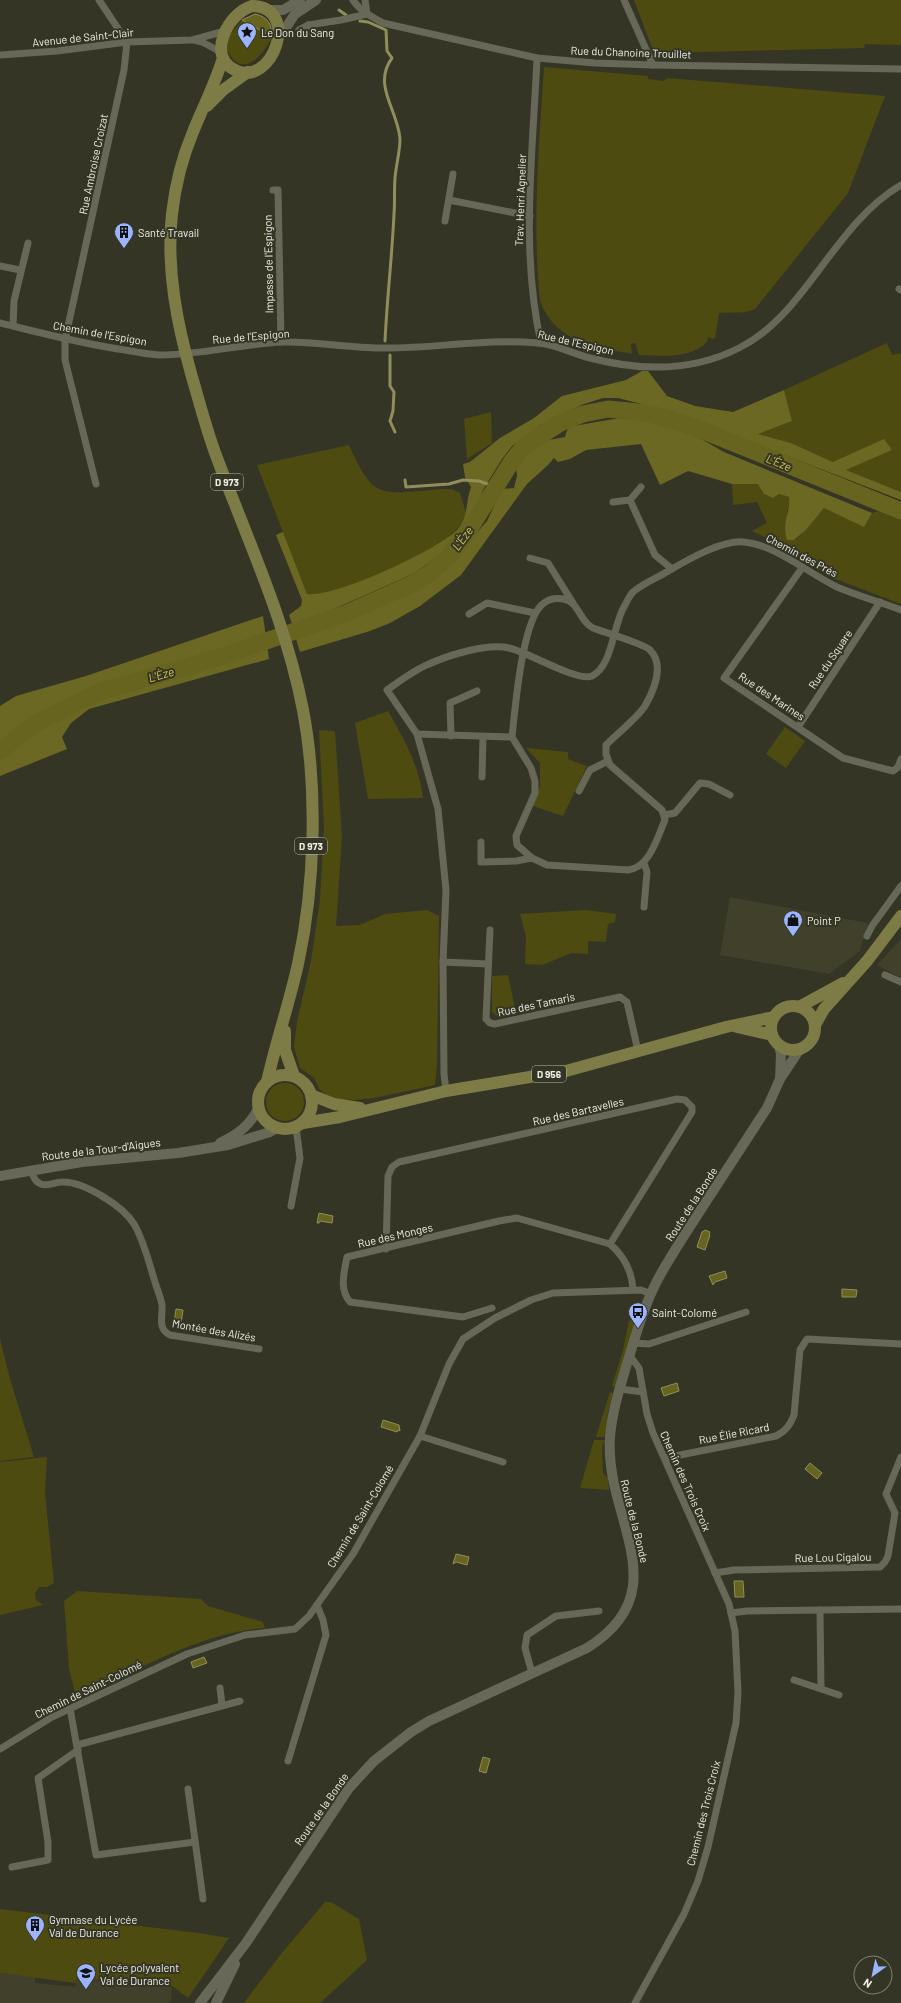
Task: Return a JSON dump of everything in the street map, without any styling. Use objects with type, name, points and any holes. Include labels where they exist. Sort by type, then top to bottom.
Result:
[{"type":"main road","points":[[259,5],[274,18],[279,29],[279,38],[276,50],[260,68],[248,72],[237,71],[230,68],[222,55],[225,31],[239,6],[247,7],[259,5],[283,10],[300,0]]},
{"type":"main road","points":[[279,38],[295,14],[316,0]]},
{"type":"main road","name":"D 973","points":[[222,55],[204,110],[188,146],[181,168],[172,214],[171,239],[174,295],[187,358],[217,458],[270,596],[294,670],[309,749],[312,825],[310,877],[305,922],[285,1020],[267,1082]]},
{"type":"main road","name":"D 973","points":[[204,110],[223,90],[248,72]]},
{"type":"main road","points":[[815,1025],[824,1009],[868,961],[901,916]]},
{"type":"main road","points":[[799,1007],[816,999],[853,977]]},
{"type":"main road","points":[[793,1006],[799,1007],[810,1013],[815,1025],[815,1031],[810,1042],[800,1049],[786,1049],[779,1046],[772,1035],[771,1023],[774,1017],[782,1009],[793,1006]]},
{"type":"main road","name":"D 956","points":[[299,1125],[446,1091],[560,1072],[726,1027],[774,1017]]},
{"type":"main road","name":"D 973","points":[[285,1020],[285,1050],[294,1076]]},
{"type":"main road","name":"D 956","points":[[726,1027],[746,1028],[772,1035]]},
{"type":"main road","name":"Route de la Bonde","points":[[779,1046],[781,1054],[780,1079]]},
{"type":"main road","name":"Route de la Bonde","points":[[200,2003],[246,1943],[349,1788],[374,1761],[411,1732],[429,1721],[587,1648],[603,1638],[616,1625],[625,1612],[634,1586],[635,1571],[633,1552],[615,1492],[610,1460],[611,1427],[633,1344],[651,1294],[679,1245],[767,1108],[780,1079],[800,1049]]},
{"type":"main road","points":[[280,1075],[294,1076],[305,1083],[311,1094],[311,1110],[299,1125],[283,1129],[277,1128],[262,1116],[259,1107],[260,1094],[267,1082],[280,1075]]},
{"type":"main road","name":"D 956","points":[[311,1094],[334,1104],[369,1109]]},
{"type":"main road","name":"Route de la Tour-d'Aigues","points":[[205,1149],[234,1136],[247,1127],[259,1107]]},
{"type":"main road","name":"Route de la Tour-d'Aigues","points":[[0,1176],[82,1162],[228,1146],[270,1132],[277,1128]]},
{"type":"main road","name":"Route de la Bonde","points":[[216,2003],[246,1943]]},
{"type":"street","points":[[99,0],[127,42]]},
{"type":"street","name":"Rue du Chanoine Trouillet","points":[[353,0],[356,6],[383,23],[537,58],[595,63],[653,65],[901,69]]},
{"type":"street","points":[[302,31],[308,25],[367,14],[365,0]]},
{"type":"street","points":[[624,0],[653,65]]},
{"type":"street","name":"Avenue de Saint-Clair","points":[[192,40],[225,31]]},
{"type":"street","name":"Avenue de Saint-Clair","points":[[0,56],[57,51],[127,42],[192,40],[202,42],[222,55]]},
{"type":"street","name":"Rue Ambroise Croizat","points":[[96,484],[65,360],[66,340],[124,70],[127,42]]},
{"type":"street","name":"Trav. Henri Agnelier","points":[[537,58],[529,242],[533,308],[541,343]]},
{"type":"street","points":[[445,221],[453,174]]},
{"type":"street","name":"Rue de l'Espigon","points":[[198,352],[281,342],[323,343],[380,348],[483,342],[541,343],[591,358],[636,366],[666,368],[694,364],[715,358],[740,348],[761,334],[781,317],[845,235],[886,194],[901,186]]},
{"type":"street","name":"Impasse de l'Espigon","points":[[273,190],[278,190],[281,342]]},
{"type":"street","points":[[449,200],[530,216]]},
{"type":"street","points":[[13,326],[14,301],[20,270],[28,242]]},
{"type":"street","points":[[0,266],[20,270]]},
{"type":"street","name":"Chemin de l'Espigon","points":[[0,323],[66,340],[158,355],[198,352]]},
{"type":"street","points":[[613,502],[630,500],[641,487]]},
{"type":"street","points":[[630,500],[655,555],[672,569]]},
{"type":"street","name":"Chemin des Prés","points":[[417,734],[387,690],[428,664],[457,654],[492,647],[509,647],[582,678],[592,676],[600,669],[608,657],[620,612],[633,592],[681,563],[726,544],[743,542],[770,549],[838,587],[901,610]]},
{"type":"street","points":[[530,558],[548,563],[587,625],[649,649],[656,659],[659,673],[644,706],[606,745],[608,761],[662,810],[664,815],[665,820],[644,863],[636,869],[628,870],[546,865],[532,858],[517,845],[516,836],[534,793],[535,781],[531,768],[512,737],[522,652],[536,613],[542,603],[552,598],[566,600],[574,605]]},
{"type":"street","name":"Rue des Marines","points":[[802,568],[724,678],[843,758],[893,771],[898,767],[901,759]]},
{"type":"street","name":"Rue du Square","points":[[798,727],[880,602]]},
{"type":"street","points":[[469,614],[487,603],[536,613]]},
{"type":"street","points":[[451,736],[450,703],[477,691]]},
{"type":"street","points":[[446,1091],[444,1074],[443,962],[446,890],[438,809],[417,734],[512,737]]},
{"type":"street","points":[[482,777],[483,737]]},
{"type":"street","points":[[579,791],[590,770],[608,761]]},
{"type":"street","points":[[664,815],[675,813],[700,783],[709,784],[730,795]]},
{"type":"street","points":[[481,842],[481,862],[516,861],[532,858]]},
{"type":"street","points":[[644,863],[647,872],[644,907]]},
{"type":"street","points":[[867,936],[872,926],[901,886]]},
{"type":"street","name":"Rue des Tamaris","points":[[490,930],[486,1019],[490,1023],[495,1024],[620,997],[627,1002],[638,1051]]},
{"type":"street","points":[[443,962],[488,964]]},
{"type":"street","points":[[885,975],[901,982]]},
{"type":"street","name":"Rue des Bartavelles","points":[[386,1249],[388,1176],[392,1168],[399,1162],[677,1100],[685,1100],[692,1107],[692,1112],[610,1244]]},
{"type":"street","points":[[290,1206],[300,1158],[299,1125]]},
{"type":"street","name":"Montée des Alizés","points":[[31,1170],[36,1181],[40,1184],[46,1186],[60,1182],[72,1182],[91,1190],[118,1207],[134,1224],[162,1304],[161,1327],[165,1332],[170,1335],[259,1349]]},
{"type":"street","name":"Rue des Monges","points":[[492,1308],[463,1317],[350,1302],[344,1295],[343,1284],[347,1257],[386,1249],[499,1221],[518,1218],[610,1244]]},
{"type":"street","points":[[610,1244],[620,1252],[626,1262],[632,1278],[634,1290]]},
{"type":"street","name":"Chemin de Saint-Colomé","points":[[0,1749],[52,1717],[187,1654],[244,1635],[295,1629],[317,1605],[353,1554],[420,1436],[449,1364],[463,1339],[495,1318],[531,1300],[553,1293],[641,1290],[651,1294]]},
{"type":"street","points":[[633,1344],[649,1344],[746,1312]]},
{"type":"street","name":"Rue Élie Ricard","points":[[664,1458],[776,1436],[784,1432],[791,1423],[794,1415],[800,1350],[807,1339],[901,1344]]},
{"type":"street","name":"Chemin des Trois Croix","points":[[630,1356],[639,1368],[646,1414],[729,1604],[735,1631],[738,1692],[736,1722],[708,1847],[698,1881],[684,1914],[635,2003]]},
{"type":"street","points":[[620,1389],[643,1392]]},
{"type":"street","points":[[420,1436],[503,1462]]},
{"type":"street","name":"Rue Lou Cigalou","points":[[715,1573],[734,1570],[880,1567],[888,1556],[895,1513],[886,1494],[901,1456]]},
{"type":"street","points":[[288,1761],[326,1635],[323,1620],[317,1605]]},
{"type":"street","points":[[731,1613],[747,1611],[901,1609]]},
{"type":"street","points":[[820,1610],[821,1688]]},
{"type":"street","points":[[532,1673],[525,1648],[527,1635],[556,1616],[599,1611]]},
{"type":"street","points":[[794,1680],[839,1695]]},
{"type":"street","points":[[220,1688],[222,1705]]},
{"type":"street","points":[[12,1867],[48,1860],[48,1842],[38,1778],[78,1747],[240,1701]]},
{"type":"street","points":[[70,1708],[96,1855],[195,1842]]},
{"type":"street","points":[[188,1789],[203,1899]]},
{"type":"shaded area","points":[[634,0],[901,0],[901,45],[865,44],[864,48],[654,53]]},
{"type":"shaded area","points":[[255,14],[266,19],[271,28],[272,37],[242,20]]},
{"type":"shaded area","points":[[242,20],[272,37],[258,57],[252,62],[245,64],[239,63],[233,59],[227,50],[229,36]]},
{"type":"shaded area","points":[[544,67],[648,76],[648,79],[664,81],[667,78],[885,96],[848,193],[755,309],[741,312],[719,313],[715,338],[713,339],[708,337],[707,342],[692,351],[675,355],[639,355],[635,343],[631,344],[632,354],[590,345],[566,334],[556,326],[547,315],[540,301],[536,213]]},
{"type":"shaded area","points":[[887,343],[892,355],[901,353],[901,492],[845,470],[892,450],[833,462],[791,443],[757,434],[792,421],[784,390]]},
{"type":"shaded area","points":[[642,371],[648,371],[667,396],[695,406],[733,412],[784,390],[792,421],[758,434],[791,443],[833,462],[884,439],[892,450],[846,470],[901,492],[901,500],[673,412],[618,398],[603,398],[581,405],[541,425],[513,445],[502,459],[483,490],[468,527],[459,539],[440,555],[413,574],[293,627],[289,615],[301,606],[302,600],[276,535],[283,532],[307,594],[321,593],[339,588],[385,571],[446,539],[461,525],[465,515],[471,487],[465,477],[463,464],[470,462],[500,438],[534,418],[562,396],[626,380]]},
{"type":"shaded area","points":[[491,412],[492,443],[467,459],[464,419]]},
{"type":"shaded area","points":[[625,417],[652,419],[696,436],[724,452],[872,513],[864,527],[824,508],[806,530],[794,540],[787,540],[785,528],[789,508],[789,497],[779,494],[773,498],[764,494],[758,484],[732,484],[688,471],[660,485],[641,444],[586,450],[570,459],[558,462],[554,458],[527,484],[461,575],[420,606],[390,623],[370,631],[300,652],[295,636],[394,599],[425,583],[456,557],[487,521],[502,489],[514,488],[517,476],[516,465],[526,450],[543,441],[565,437],[568,427]]},
{"type":"shaded area","points":[[349,445],[364,474],[371,483],[378,488],[387,491],[399,492],[450,489],[460,493],[467,516],[458,528],[439,544],[393,568],[336,590],[320,594],[307,594],[257,465]]},
{"type":"shaded area","points":[[732,484],[759,484],[764,494],[773,498],[779,494],[789,497],[790,503],[787,512],[795,540],[806,530],[824,508],[864,526],[872,513],[878,511],[901,520],[901,604],[833,578],[775,542],[752,531],[767,523],[757,502],[733,505]]},
{"type":"shaded area","points":[[263,616],[269,659],[89,709],[71,723],[62,737],[67,749],[0,776],[0,706],[16,696],[86,676]]},
{"type":"shaded area","points":[[388,711],[410,753],[418,774],[423,798],[368,799],[355,723]]},
{"type":"shaded area","points":[[785,727],[805,741],[786,768],[766,754]]},
{"type":"shaded area","points":[[319,730],[335,731],[342,837],[336,926],[360,925],[385,914],[427,910],[439,916],[437,1065],[435,1085],[374,1098],[353,1100],[331,1098],[320,1090],[314,1078],[300,1068],[294,1047],[297,1022],[311,961],[320,900],[324,826]]},
{"type":"shaded area","points":[[526,748],[568,752],[568,759],[587,766],[563,816],[533,806],[540,786],[540,763]]},
{"type":"shaded area","name":"Point P","points":[[730,897],[868,923],[860,951],[829,974],[720,955]]},
{"type":"shaded area","points":[[586,910],[616,914],[615,922],[608,924],[606,942],[588,941],[588,954],[572,953],[542,965],[525,964],[526,937],[520,914]]},
{"type":"shaded area","points":[[901,939],[901,978],[877,965]]},
{"type":"shaded area","points":[[508,975],[516,1012],[498,1017],[492,1012],[492,976]]},
{"type":"shaded area","points":[[281,1083],[289,1083],[299,1088],[303,1095],[303,1109],[299,1116],[289,1121],[281,1121],[271,1116],[269,1113],[266,1106],[266,1098],[271,1088],[274,1086]]},
{"type":"shaded area","points":[[319,1213],[333,1216],[332,1223],[320,1221],[317,1223]]},
{"type":"shaded area","points":[[705,1230],[710,1232],[710,1235],[705,1250],[697,1247],[702,1232]]},
{"type":"shaded area","points":[[725,1271],[727,1278],[715,1282],[713,1285],[709,1276]]},
{"type":"shaded area","points":[[842,1289],[857,1290],[856,1297],[842,1297]]},
{"type":"shaded area","points":[[176,1309],[183,1310],[181,1324],[174,1323]]},
{"type":"shaded area","points":[[637,1318],[616,1385],[615,1387],[612,1386],[623,1350],[629,1321]]},
{"type":"shaded area","points":[[0,1339],[10,1379],[34,1457],[0,1461]]},
{"type":"shaded area","points":[[677,1383],[679,1391],[664,1396],[661,1388]]},
{"type":"shaded area","points":[[610,1392],[613,1393],[608,1413],[605,1437],[596,1437]]},
{"type":"shaded area","points":[[383,1420],[399,1425],[400,1431],[398,1430],[397,1432],[381,1427]]},
{"type":"shaded area","points":[[594,1440],[605,1440],[602,1447],[603,1473],[608,1478],[609,1490],[580,1488]]},
{"type":"shaded area","points":[[47,1457],[45,1493],[54,1583],[47,1587],[39,1587],[35,1593],[36,1600],[43,1605],[0,1615],[0,1462]]},
{"type":"shaded area","points":[[810,1463],[822,1473],[817,1479],[805,1469]]},
{"type":"shaded area","points":[[456,1554],[469,1557],[467,1565],[456,1562],[453,1564]]},
{"type":"shaded area","points":[[734,1581],[743,1581],[744,1597],[735,1597]]},
{"type":"shaded area","points":[[77,1591],[201,1599],[208,1606],[263,1622],[265,1628],[243,1631],[198,1643],[153,1661],[90,1691],[75,1692],[69,1669],[64,1601]]},
{"type":"shaded area","points":[[204,1657],[207,1663],[193,1668],[191,1662]]},
{"type":"shaded area","points":[[483,1757],[490,1759],[486,1773],[479,1771]]},
{"type":"shaded area","points":[[325,1902],[331,1902],[359,1919],[367,1960],[320,2003],[244,2003],[281,1954]]},
{"type":"shaded area","points":[[0,1909],[229,1938],[188,1998],[171,1985],[77,1978],[76,1983],[0,1973]]},
{"type":"shaded area","name":"Lycée polyvalent Val de Durance","points":[[0,1973],[35,1977],[35,1983],[75,1987],[77,1979],[172,1986],[171,2000],[168,2003],[0,2003]]},
{"type":"waterway","points":[[339,10],[346,15]]},
{"type":"waterway","points":[[360,21],[368,22],[386,30],[387,51],[392,58],[387,68],[385,88],[400,139],[395,178],[385,341]]},
{"type":"waterway","points":[[390,355],[390,386],[394,392],[393,411],[390,421],[395,432]]},
{"type":"waterway","name":"L'Èze","points":[[0,751],[36,723],[99,692],[214,659],[347,613],[414,583],[430,573],[448,557],[469,530],[512,461],[524,446],[562,422],[583,414],[608,409],[648,413],[694,427],[901,511]]},
{"type":"waterway","points":[[405,480],[406,487],[449,484],[463,480],[479,481],[496,487]]},
{"type":"place","name":"Le Don du Sang","points":[[247,49]]},
{"type":"place","name":"Santé Travail","points":[[124,249]]},
{"type":"place","name":"Point P","points":[[793,937]]},
{"type":"place","name":"Saint-Colomé","points":[[638,1329]]},
{"type":"place","name":"Gymnase du Lycée Val de Durance","points":[[35,1942]]},
{"type":"place","name":"Lycée polyvalent Val de Durance","points":[[86,1990]]}]
